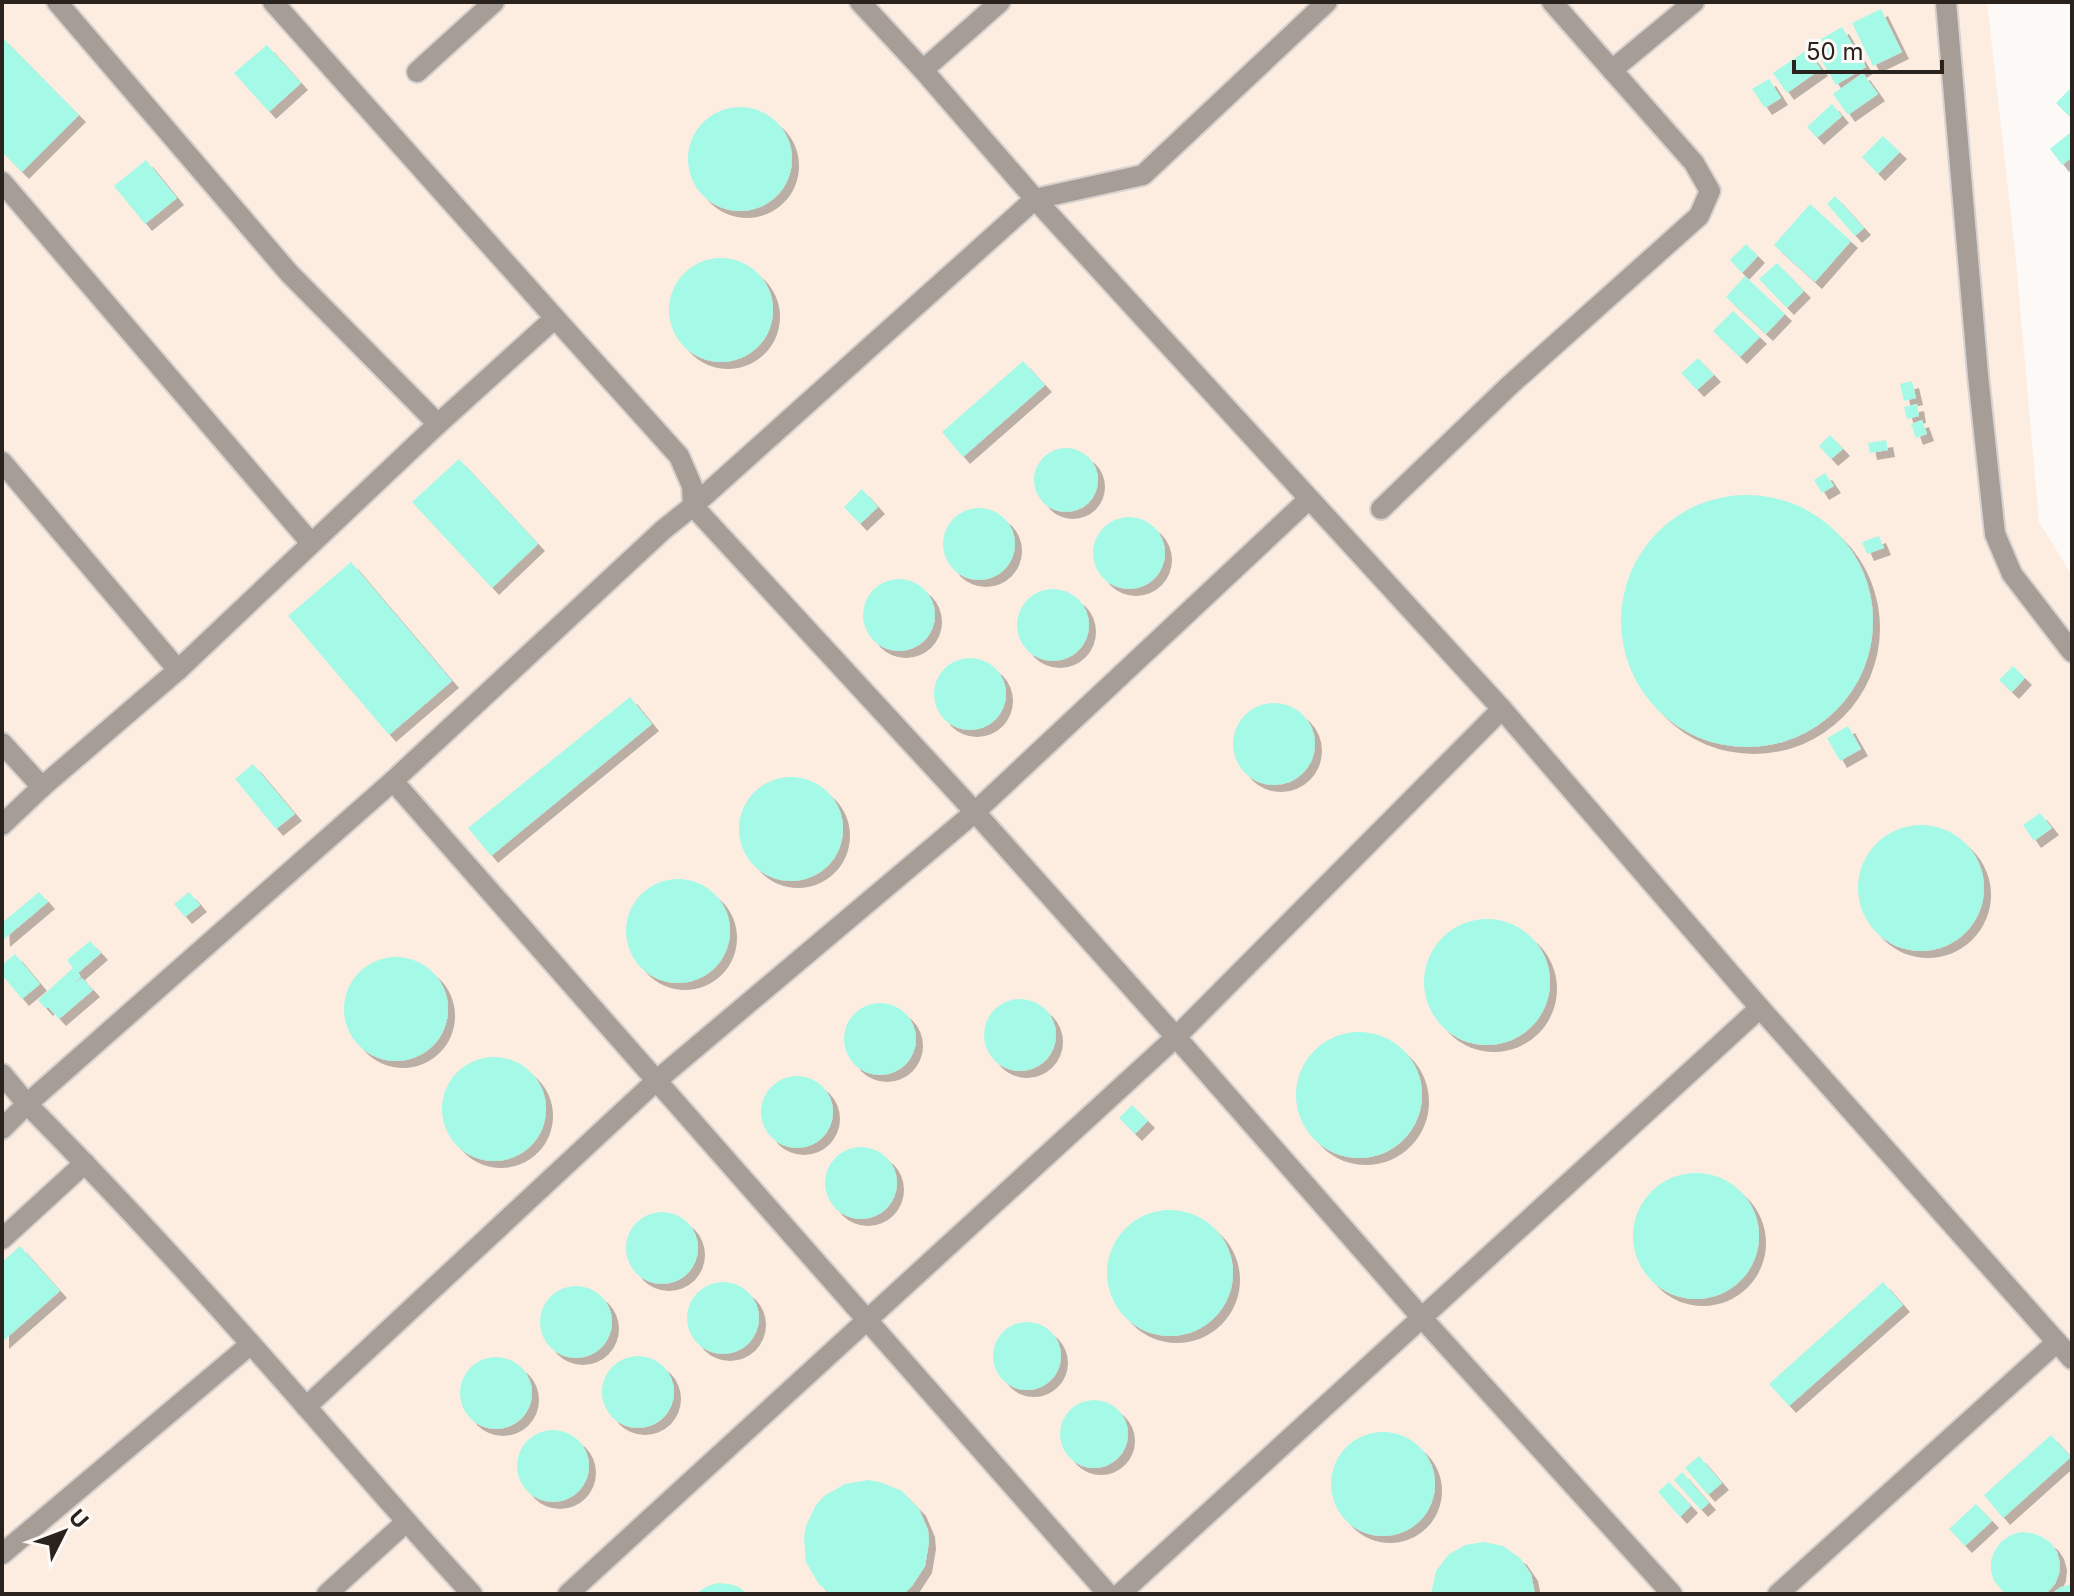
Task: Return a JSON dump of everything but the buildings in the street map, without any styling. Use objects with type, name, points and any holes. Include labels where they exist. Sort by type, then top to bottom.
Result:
[{"type":"lane","points":[[57,2],[289,273],[438,424]]},
{"type":"lane","points":[[273,2],[679,456],[692,486],[693,506],[975,812],[1422,1318],[1672,1594]]},
{"type":"lane","points":[[417,72],[494,2]]},
{"type":"lane","points":[[860,2],[1035,199],[1502,709],[1760,1008],[2072,1359]]},
{"type":"lane","points":[[923,70],[1000,2]]},
{"type":"lane","points":[[2,1129],[393,781],[663,530],[1035,199],[1143,175],[1327,2]]},
{"type":"lane","points":[[1381,509],[1510,385],[1699,216],[1710,191],[1694,163],[1552,2]]},
{"type":"lane","points":[[1612,70],[1694,2]]},
{"type":"lane","points":[[1946,2],[1995,534],[2012,574],[2072,652]]},
{"type":"lane","points":[[2,182],[311,543]]},
{"type":"lane","points":[[2,825],[178,670],[555,318]]},
{"type":"lane","points":[[2,462],[178,670]]},
{"type":"lane","points":[[306,1407],[656,1081],[975,812],[1309,499]]},
{"type":"lane","points":[[568,1594],[1176,1037],[1502,709]]},
{"type":"lane","points":[[2,743],[42,787]]},
{"type":"lane","points":[[393,781],[1108,1594]]},
{"type":"lane","points":[[1120,1594],[1760,1008]]},
{"type":"lane","points":[[2,1074],[251,1344],[405,1523],[472,1594]]},
{"type":"lane","points":[[2,1239],[85,1163]]},
{"type":"lane","points":[[1778,1594],[2057,1342]]},
{"type":"lane","points":[[2,1554],[251,1344]]},
{"type":"lane","points":[[327,1594],[405,1523]]},
{"type":"shaded area","points":[[2,2],[1987,2],[2016,261],[2039,522],[2072,575],[2072,1594],[2,1594]]}]
